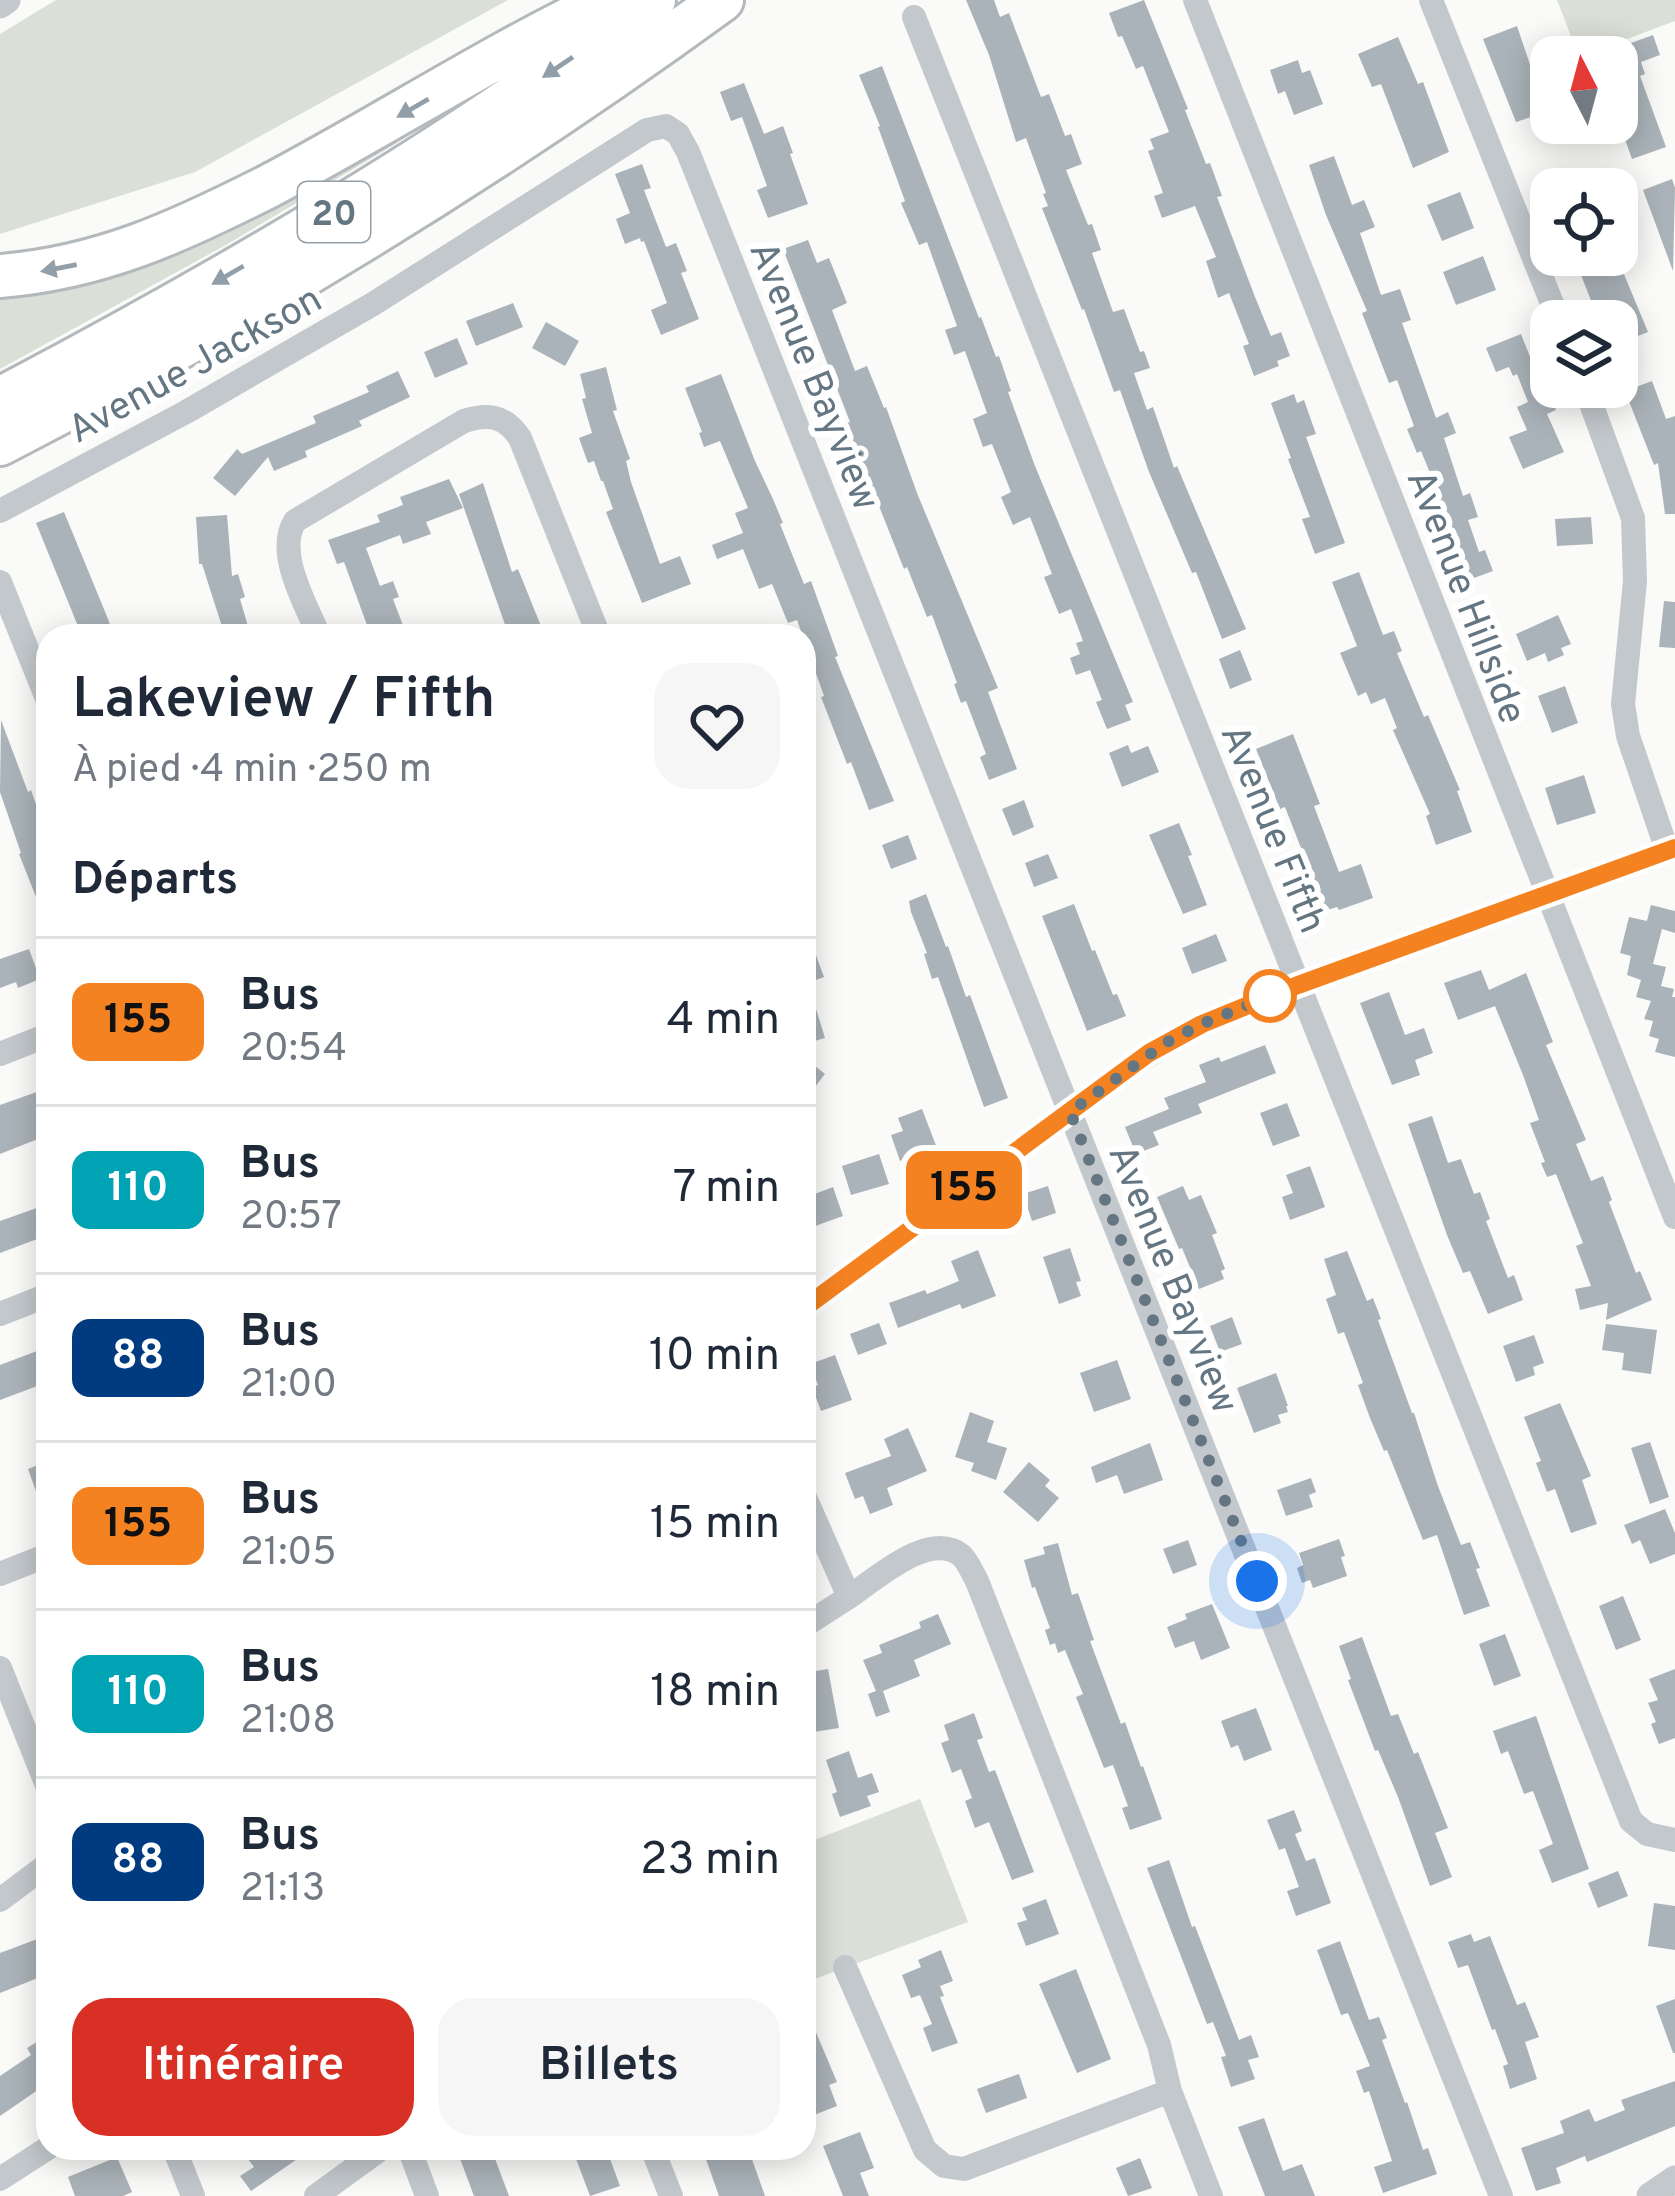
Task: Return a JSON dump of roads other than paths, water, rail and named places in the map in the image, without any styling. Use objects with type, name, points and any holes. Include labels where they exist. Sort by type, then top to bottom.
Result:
[{"type":"highway","points":[[0,276],[84,263],[178,231],[318,160],[608,0]]},
{"type":"highway","name":"20","points":[[0,399],[336,211],[654,0]]},
{"type":"highway","name":"20","points":[[0,444],[146,368],[332,261],[483,166],[722,0]]},
{"type":"street","name":"Avenue Hillside","points":[[1195,0],[1675,1217]]},
{"type":"street","points":[[1431,0],[1551,300]]},
{"type":"street","name":"Avenue Fifth","points":[[914,17],[1631,1821],[1647,1834],[1675,1840]]},
{"type":"street","name":"Avenue Jackson","points":[[0,511],[290,353],[640,134],[666,126]]},
{"type":"street","name":"Avenue Bayview","points":[[666,126],[678,134],[688,152],[1502,2196]]},
{"type":"street","points":[[816,1299],[1149,1053],[1184,1033],[1298,985],[1671,849],[1628,736],[1623,704],[1635,581],[1634,518],[1594,408]]},
{"type":"street","points":[[314,624],[287,552],[295,521],[452,428],[487,416],[506,421],[520,438],[594,624]]},
{"type":"street","points":[[0,582],[36,671]]},
{"type":"street","points":[[0,1054],[36,1040]]},
{"type":"street","points":[[0,1314],[36,1299]]},
{"type":"street","points":[[816,1522],[849,1597]]},
{"type":"street","points":[[816,1618],[919,1550],[945,1548],[963,1557],[977,1581],[1150,2023],[1211,2196]]},
{"type":"street","points":[[0,1574],[36,1560]]},
{"type":"street","points":[[0,1668],[36,1758]]},
{"type":"street","points":[[0,1900],[36,1873]]},
{"type":"street","points":[[844,1967],[925,2150],[944,2166],[964,2169],[1171,2091]]},
{"type":"street","points":[[0,2179],[36,2156]]},
{"type":"street","points":[[179,2160],[193,2196]]},
{"type":"street","points":[[316,2196],[366,2160]]},
{"type":"street","points":[[414,2160],[427,2196]]},
{"type":"street","points":[[656,2160],[670,2196]]},
{"type":"street","points":[[1650,2196],[1675,2180]]}]
